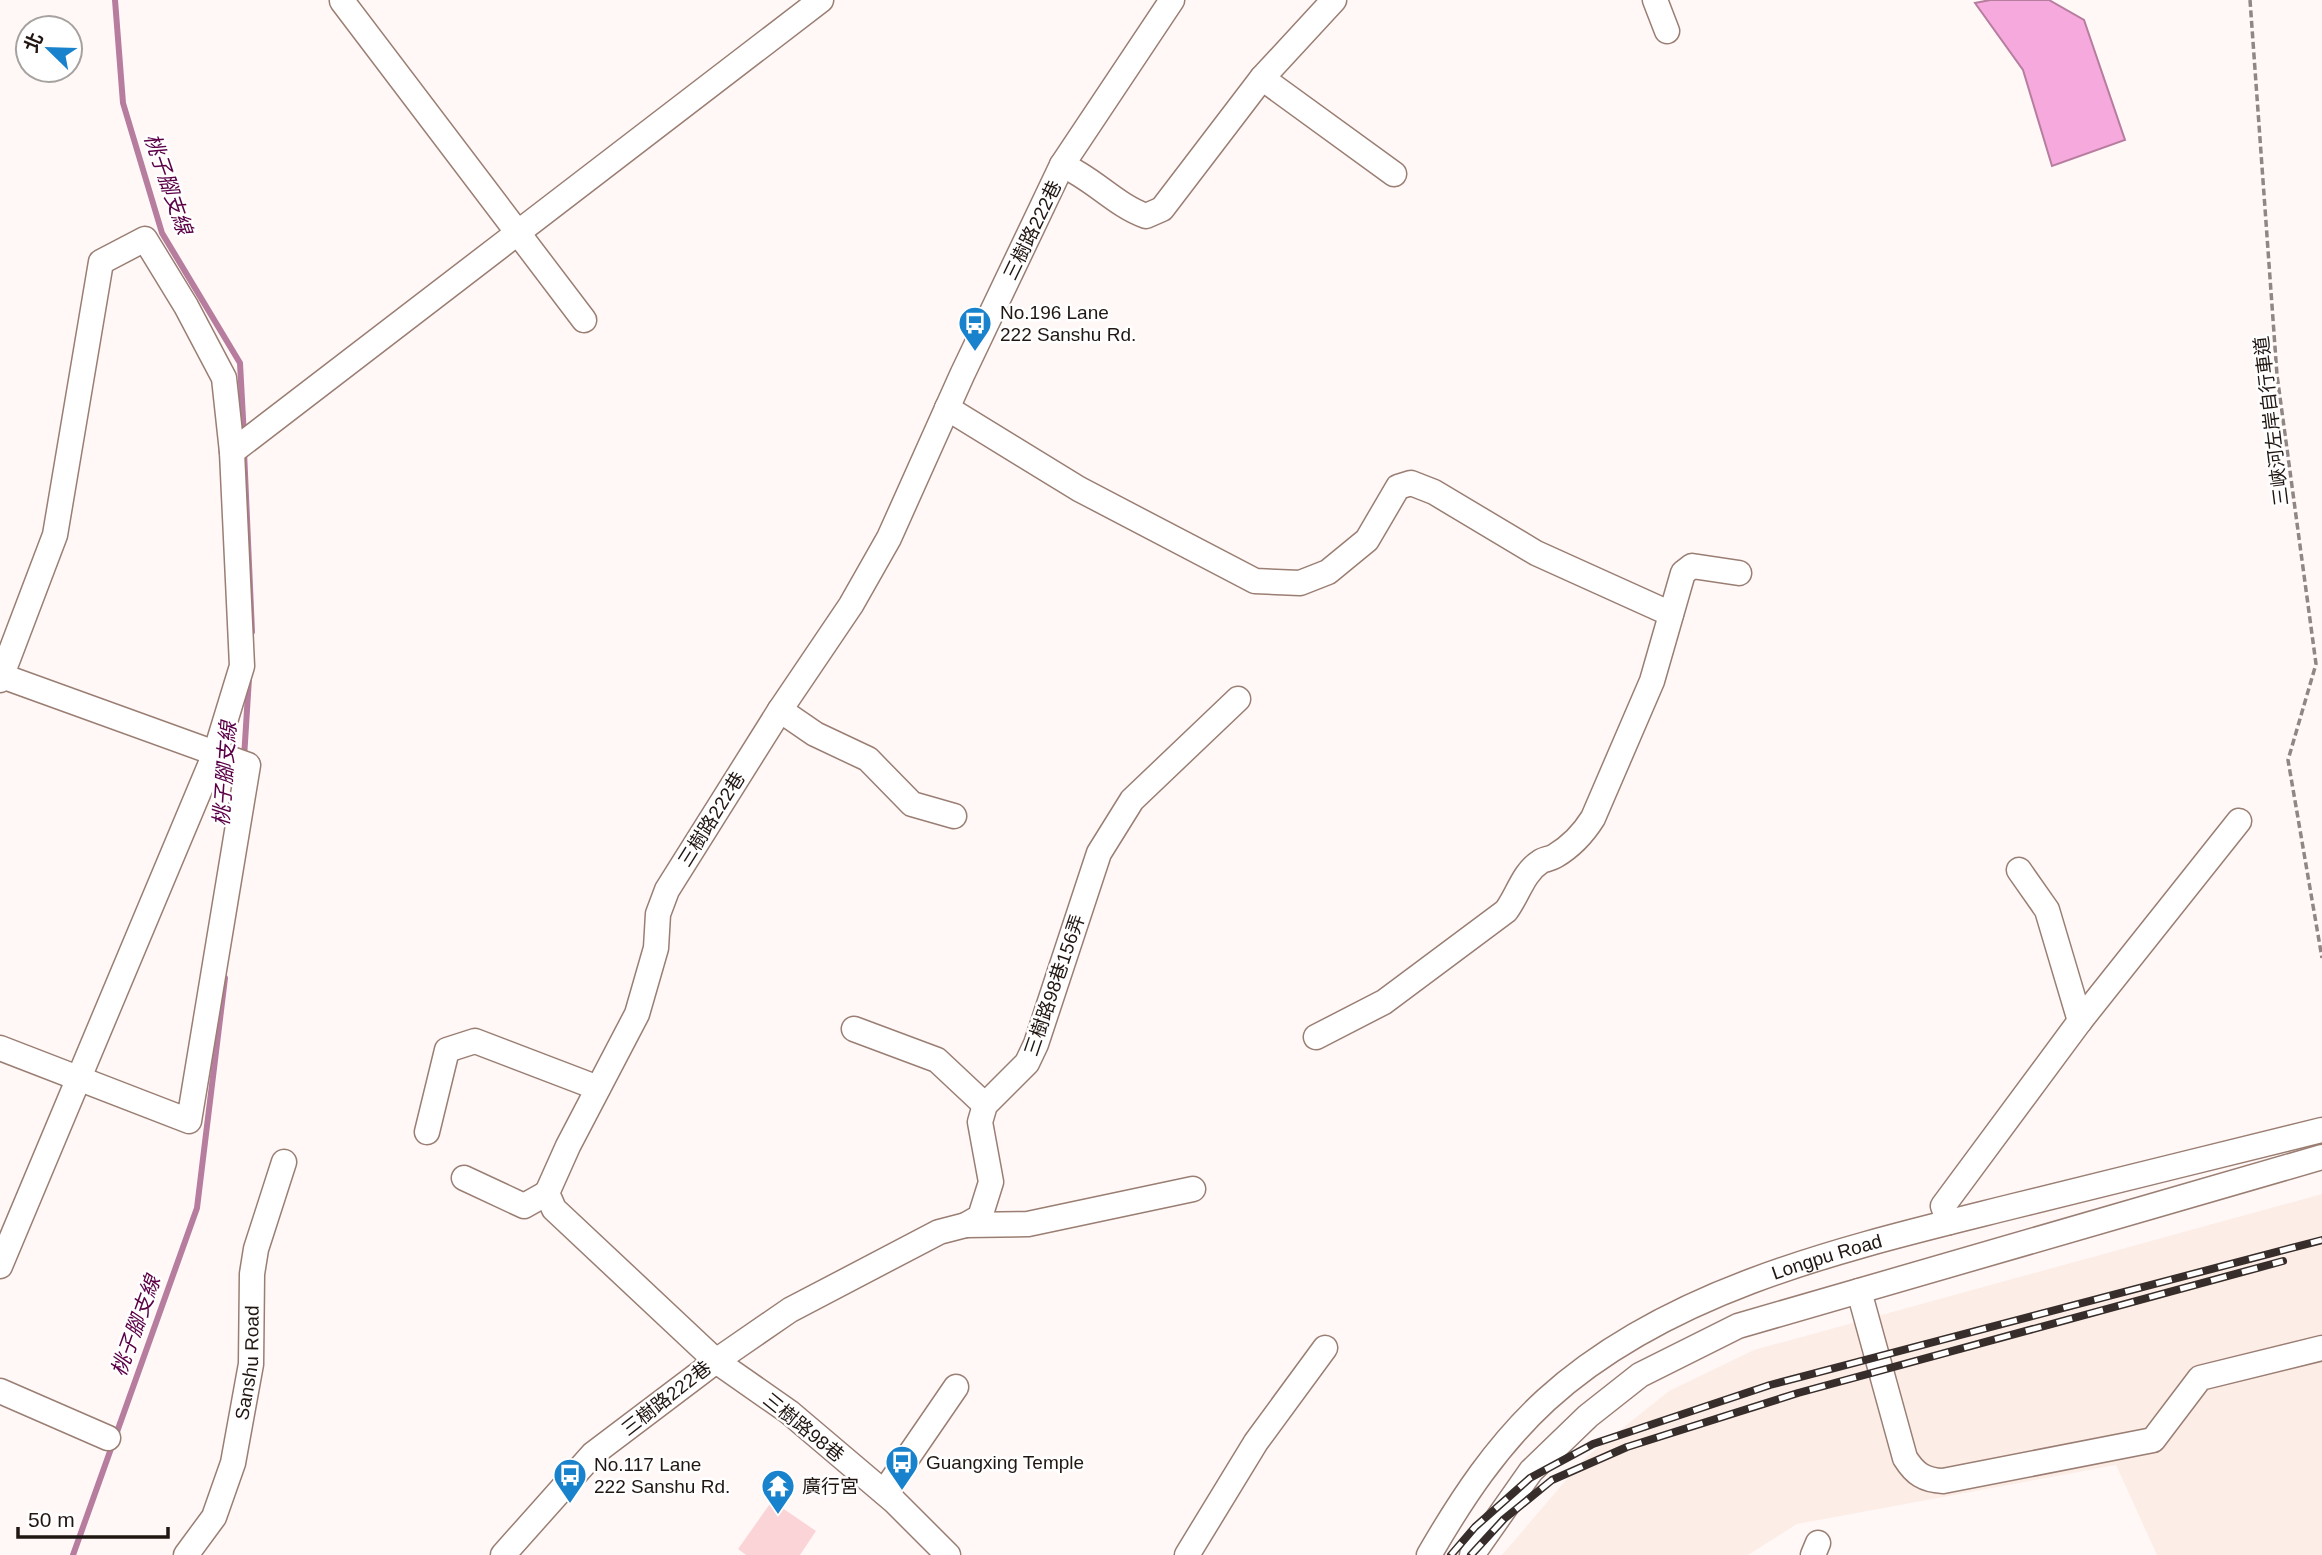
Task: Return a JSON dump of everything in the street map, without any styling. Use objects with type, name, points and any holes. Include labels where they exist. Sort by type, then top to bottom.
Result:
[{"type":"street","points":[[232,452],[821,0]]},
{"type":"street","name":"三樹路222巷","points":[[503,1555],[593,1454],[716,1361],[554,1209],[547,1193],[637,1014],[656,948],[658,914],[667,890],[780,710],[851,605],[889,538],[947,408],[1062,166],[1172,0]]},
{"type":"street","points":[[1062,166],[1082,173],[1135,212],[1146,216],[1162,209],[1262,78],[1334,0]]},
{"type":"street","points":[[1655,0],[1667,31]]},
{"type":"street","points":[[342,1],[583,320]]},
{"type":"street","points":[[1262,78],[1394,174]]},
{"type":"street","points":[[0,1048],[79,1078],[189,1121],[248,765],[216,751],[1,678],[55,534],[101,262],[145,239],[186,306],[224,378],[232,452],[242,666],[216,751],[79,1078],[8,1228],[0,1266]]},
{"type":"street","points":[[947,408],[1079,489],[1255,582],[1300,583],[1328,572],[1367,540],[1398,487],[1411,483],[1434,492],[1536,553],[1671,614]]},
{"type":"street","points":[[1316,1037],[1384,1002],[1506,911],[1519,894],[1524,878],[1541,861],[1553,858],[1581,838],[1593,818],[1653,681],[1683,573],[1692,566],[1739,573]]},
{"type":"street","name":"三樹路98巷156弄","points":[[985,1105],[1027,1063],[1036,1044],[1099,853],[1132,800],[1238,699]]},
{"type":"street","points":[[780,710],[815,734],[868,759],[912,804],[954,816]]},
{"type":"street","points":[[1949,1222],[1943,1206],[2080,1021],[2239,821]]},
{"type":"street","points":[[2019,870],[2047,910],[2080,1021]]},
{"type":"street","points":[[854,1029],[937,1060],[985,1105],[980,1122],[991,1182],[980,1217],[966,1225]]},
{"type":"street","points":[[427,1132],[447,1050],[475,1041],[598,1088]]},
{"type":"street","name":"Longpu Road","points":[[1429,1555],[1465,1492],[1506,1440],[1547,1399],[1614,1349],[1705,1299],[1793,1265],[1949,1222],[2322,1130]]},
{"type":"street","name":"Longpu Road","points":[[1472,1555],[1531,1471],[1588,1416],[1640,1376],[1738,1326],[2322,1157]]},
{"type":"street","name":"Sanshu Road","points":[[186,1555],[214,1517],[233,1463],[251,1364],[252,1274],[256,1249],[284,1162]]},
{"type":"street","points":[[464,1178],[524,1206],[547,1193]]},
{"type":"street","points":[[716,1361],[790,1310],[939,1232],[966,1225],[1028,1224],[1193,1189]]},
{"type":"street","points":[[1859,1291],[1905,1458],[1920,1476],[1932,1480],[2153,1440],[2200,1378],[2322,1348]]},
{"type":"street","points":[[1187,1555],[1256,1442],[1325,1348]]},
{"type":"street","name":"三樹路98巷","points":[[716,1361],[789,1412],[884,1492],[948,1555]]},
{"type":"street","points":[[884,1492],[956,1387]]},
{"type":"street","points":[[0,1391],[108,1438]]},
{"type":"path","name":"三峽河左岸自行車道","points":[[2250,0],[2277,376],[2316,664],[2288,761],[2322,958]]},
{"type":"shaded area","points":[[1990,0],[2049,0],[2084,20],[2125,140],[2052,166],[2023,70],[1975,3]]},
{"type":"shaded area","points":[[2322,1194],[2322,1555],[2157,1555],[2116,1465],[1797,1524],[1748,1555],[1502,1555],[1584,1459],[1669,1391],[1754,1350]]},
{"type":"building","name":"廣行宮","points":[[772,1501],[816,1531],[800,1555],[746,1555],[738,1549]]},
{"type":"waterway","name":"桃子腳支線","points":[[115,0],[123,103],[162,233],[240,363],[244,437]]},
{"type":"waterway","name":"桃子腳支線","points":[[244,451],[252,632]]},
{"type":"waterway","name":"桃子腳支線","points":[[244,758],[249,678]]},
{"type":"waterway","name":"桃子腳支線","points":[[73,1555],[197,1208],[225,978]]},
{"type":"railway","points":[[1451,1555],[1475,1527],[1530,1478],[1593,1444],[1770,1385],[2322,1240]]},
{"type":"railway","points":[[1471,1555],[1504,1519],[1552,1480],[1627,1447],[1798,1393],[2283,1261]]},
{"type":"place","name":"No.196 Lane 222 Sanshu Rd.","points":[[975,353]]},
{"type":"place","name":"Guangxing Temple","points":[[902,1492]]},
{"type":"place","name":"No.117 Lane 222 Sanshu Rd.","points":[[570,1505]]},
{"type":"place","name":"廣行宮","points":[[778,1516]]}]
